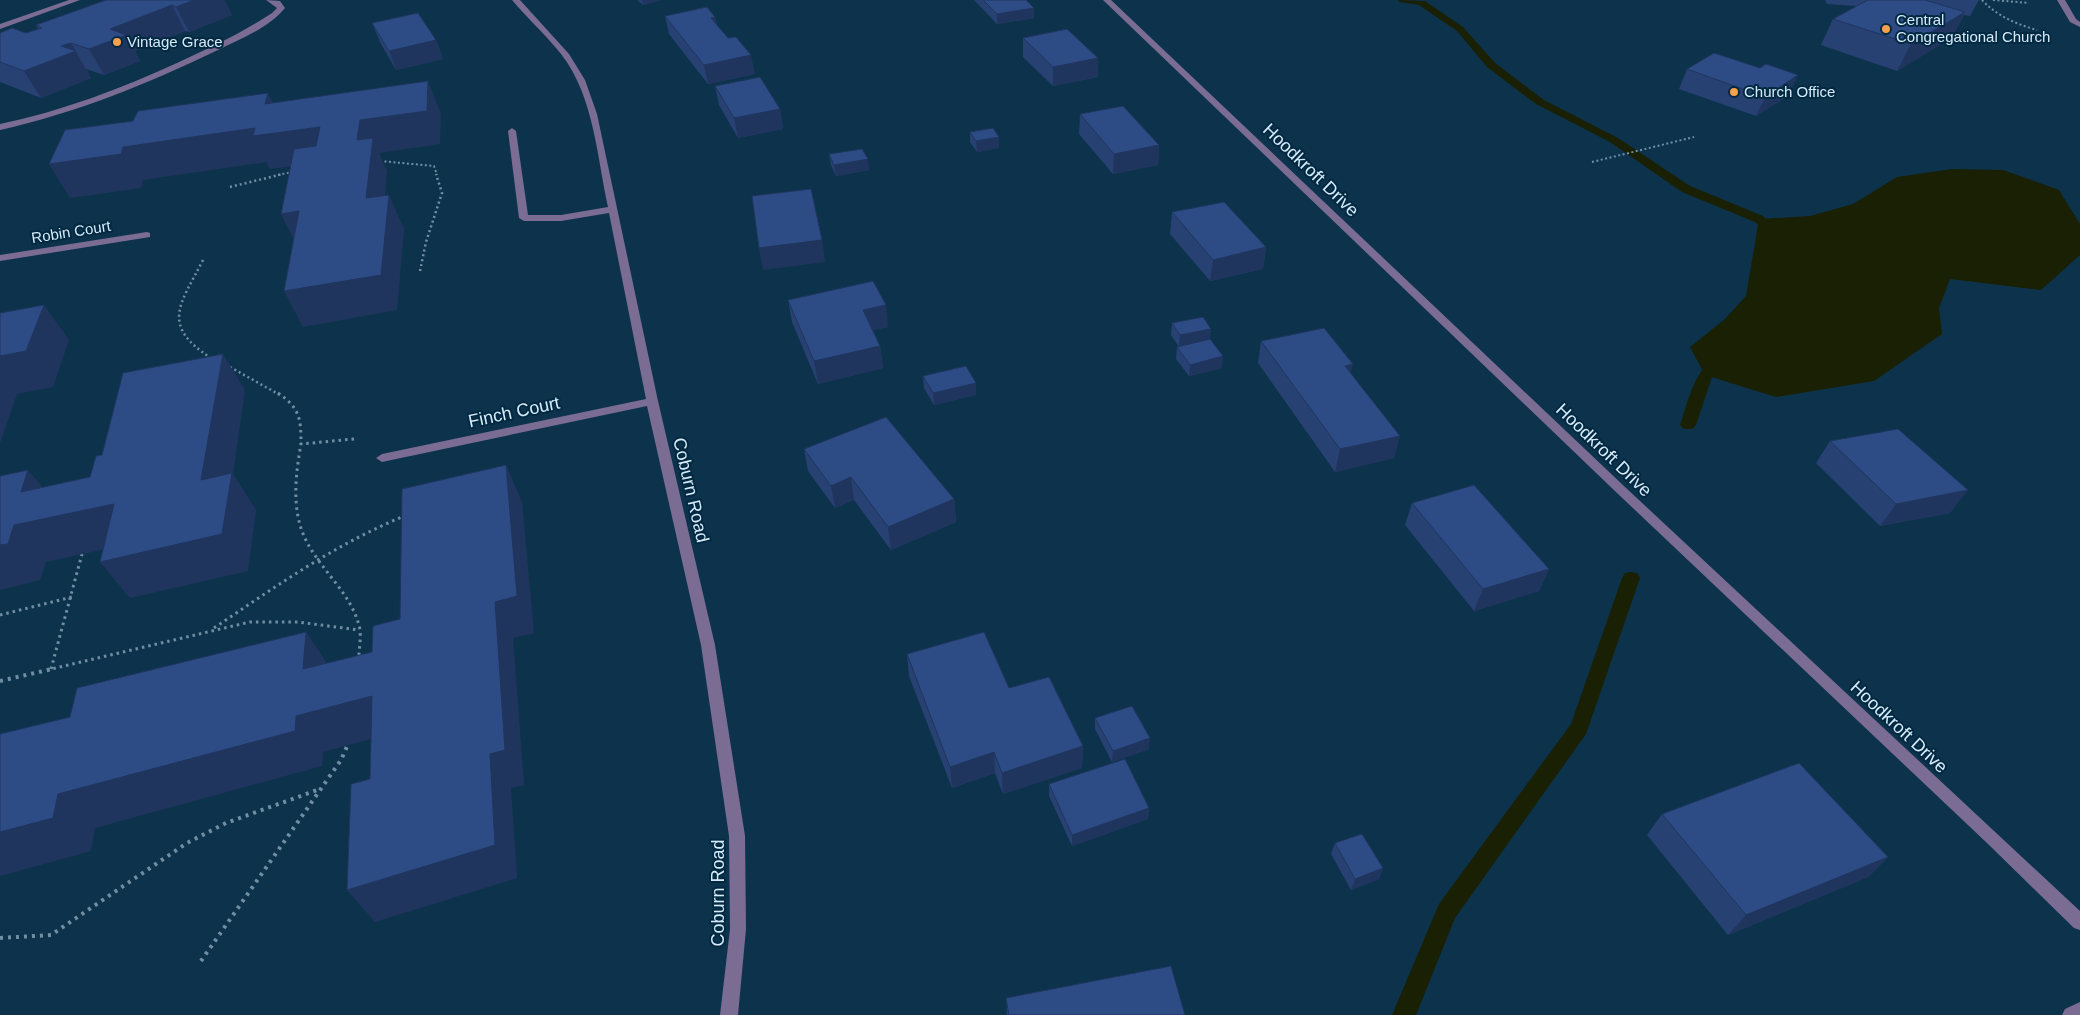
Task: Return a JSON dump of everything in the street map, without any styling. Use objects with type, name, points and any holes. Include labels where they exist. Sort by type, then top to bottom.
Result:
[{"type":"street","points":[[0,27],[76,0]]},
{"type":"street","points":[[0,127],[80,106],[116,93],[209,52],[275,15],[281,8],[277,3],[270,0]]},
{"type":"street","name":"Coburn Road","points":[[516,0],[565,54],[580,80],[593,114],[652,401],[708,645],[736,836],[738,929],[729,1015]]},
{"type":"street","name":"Hoodkroft Drive","points":[[1107,0],[1621,490],[1986,831],[2080,922]]},
{"type":"street","points":[[2061,0],[2073,20],[2080,25]]},
{"type":"street","points":[[512,130],[524,218],[561,218],[614,209]]},
{"type":"street","name":"Robin Court","points":[[0,258],[147,236]]},
{"type":"street","name":"Finch Court","points":[[382,458],[652,401]]},
{"type":"street","points":[[2071,1015],[2080,1011]]},
{"type":"path","points":[[1982,0],[1996,12],[2012,21],[2038,30]]},
{"type":"path","points":[[1592,162],[1694,137]]},
{"type":"path","points":[[375,161],[434,166],[442,194],[426,242],[420,271]]},
{"type":"path","points":[[230,186],[296,171]]},
{"type":"path","points":[[202,260],[178,313],[178,327],[188,341],[217,361]]},
{"type":"path","points":[[225,365],[259,382],[292,404],[301,419],[296,507],[303,532],[318,560],[349,603],[360,630],[359,660]]},
{"type":"path","points":[[301,444],[367,439],[376,442],[382,458]]},
{"type":"path","points":[[211,630],[318,560],[376,527],[402,517]]},
{"type":"path","points":[[50,669],[72,597],[82,554]]},
{"type":"path","points":[[0,615],[72,597]]},
{"type":"path","points":[[0,681],[250,622],[298,622],[360,630]]},
{"type":"path","points":[[201,961],[341,760],[352,736]]},
{"type":"path","points":[[0,938],[51,935],[187,843],[226,823],[321,789]]},
{"type":"shaded area","points":[[1952,169],[2003,170],[2059,190],[2080,224],[2080,255],[2041,290],[1950,279],[1939,308],[1942,334],[1874,381],[1776,397],[1705,375],[1690,347],[1725,319],[1746,296],[1759,219],[1810,216],[1853,204],[1897,177]]},
{"type":"building","points":[[106,0],[194,0],[176,7],[172,5],[110,29],[126,35],[89,49],[71,43],[61,46],[76,51],[24,71],[0,62],[0,33],[12,28],[26,33],[42,28],[36,25]]},
{"type":"building","points":[[983,0],[1026,0],[1034,8],[997,14]]},
{"type":"building","points":[[1868,0],[1925,0],[1965,12],[1911,44],[1833,19]]},
{"type":"building","points":[[707,7],[715,17],[711,18],[728,38],[736,37],[751,55],[704,65],[665,16]]},
{"type":"building","points":[[418,13],[436,40],[389,51],[372,23]]},
{"type":"building","points":[[1067,29],[1098,58],[1053,67],[1023,38]]},
{"type":"building","points":[[1714,53],[1760,68],[1766,64],[1798,75],[1765,97],[1687,69]]},
{"type":"building","points":[[760,77],[780,109],[734,118],[715,86]]},
{"type":"building","points":[[428,81],[427,111],[360,120],[357,140],[373,138],[366,198],[389,195],[381,275],[284,291],[299,211],[281,214],[294,149],[316,146],[320,127],[253,136],[255,128],[123,147],[121,154],[49,164],[65,130],[133,121],[138,111],[268,93],[265,104]]},
{"type":"building","points":[[1123,106],[1159,145],[1114,154],[1080,114]]},
{"type":"building","points":[[993,128],[999,137],[976,141],[970,132]]},
{"type":"building","points":[[862,149],[868,159],[834,165],[829,154]]},
{"type":"building","points":[[811,189],[822,240],[759,248],[752,196]]},
{"type":"building","points":[[1224,202],[1266,247],[1213,260],[1172,212]]},
{"type":"building","points":[[873,281],[886,305],[863,310],[880,346],[814,361],[788,300]]},
{"type":"building","points":[[44,305],[26,351],[0,356],[0,313]]},
{"type":"building","points":[[1203,317],[1211,329],[1180,335],[1172,323]]},
{"type":"building","points":[[1324,328],[1353,364],[1345,366],[1400,436],[1340,449],[1261,341]]},
{"type":"building","points":[[1210,339],[1223,356],[1190,365],[1177,347]]},
{"type":"building","points":[[223,354],[201,480],[232,473],[222,534],[100,562],[114,504],[14,525],[8,544],[0,545],[0,476],[28,470],[21,492],[90,477],[96,456],[102,455],[123,373]]},
{"type":"building","points":[[966,366],[976,383],[933,393],[923,376]]},
{"type":"building","points":[[886,417],[954,499],[888,527],[851,477],[831,486],[804,449]]},
{"type":"building","points":[[1898,429],[1968,490],[1896,504],[1830,441]]},
{"type":"building","points":[[506,465],[517,596],[495,602],[505,750],[490,754],[495,845],[347,890],[351,784],[370,779],[372,696],[296,716],[295,731],[58,794],[53,818],[0,832],[0,734],[70,717],[77,688],[306,632],[303,669],[372,652],[373,626],[400,619],[402,489]]},
{"type":"building","points":[[1474,485],[1549,569],[1483,589],[1412,503]]},
{"type":"building","points":[[984,632],[1009,688],[1049,677],[1083,746],[1002,773],[994,752],[950,767],[907,654]]},
{"type":"building","points":[[1132,706],[1150,738],[1113,751],[1095,718]]},
{"type":"building","points":[[1125,759],[1149,808],[1072,835],[1049,784]]},
{"type":"building","points":[[1799,763],[1888,857],[1746,915],[1662,814]]},
{"type":"building","points":[[1362,834],[1383,868],[1355,879],[1335,843]]},
{"type":"building","points":[[1171,966],[1185,1015],[1009,1015],[1006,998]]},
{"type":"waterway","points":[[1403,0],[1422,3],[1460,29],[1491,65],[1540,102],[1614,140],[1686,189],[1759,219],[1775,234]]},
{"type":"waterway","points":[[1688,425],[1705,375],[1719,361]]},
{"type":"waterway","points":[[1404,1015],[1447,911],[1579,728],[1631,578]]},
{"type":"place","name":"Central Congregational Church","points":[[1886,29]]},
{"type":"place","name":"Vintage Grace","points":[[117,42]]},
{"type":"place","name":"Church Office","points":[[1734,92]]}]
